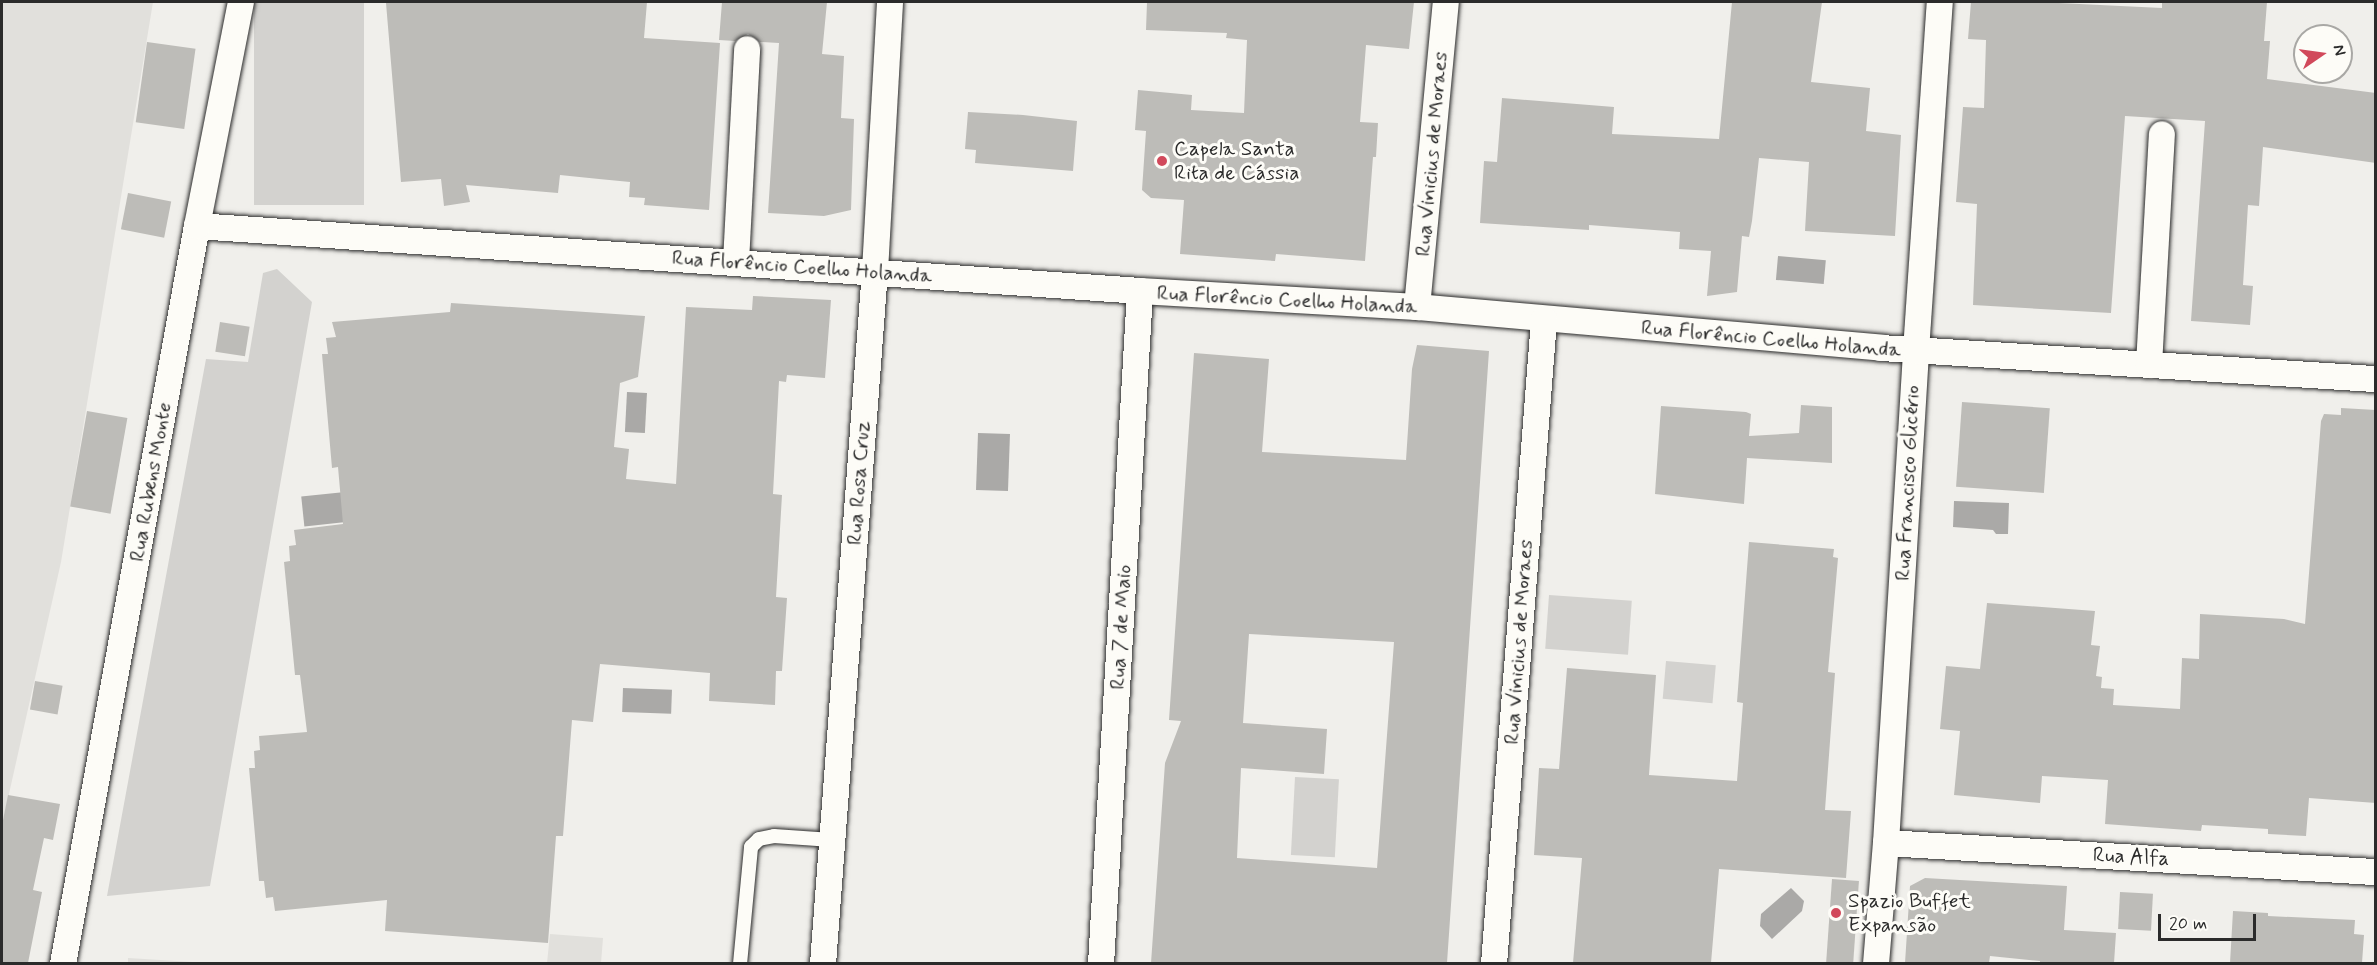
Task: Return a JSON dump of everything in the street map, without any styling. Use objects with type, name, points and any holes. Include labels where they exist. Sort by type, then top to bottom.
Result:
[{"type":"street","name":"Rua Rubens Monte","points":[[63,963],[197,226],[241,2]]},
{"type":"street","name":"Rua Rosa Cruz","points":[[823,963],[874,271],[890,2]]},
{"type":"street","name":"Rua Vinicius de Moraes","points":[[1417,307],[1446,2]]},
{"type":"street","name":"Rua Francisco Glicério","points":[[1876,963],[1886,843],[1940,2]]},
{"type":"street","points":[[736,262],[747,49]]},
{"type":"street","points":[[2149,365],[2163,134]]},
{"type":"street","name":"Rua Florêncio Coelho Holanda","points":[[197,226],[1140,291],[1417,307],[1916,351],[2376,379]]},
{"type":"street","name":"Rua 7 de Maio","points":[[1101,963],[1140,291]]},
{"type":"street","name":"Rua Vinicius de Moraes","points":[[1494,963],[1544,320]]},
{"type":"street","name":"Rua Alfa","points":[[1886,843],[2376,872]]},
{"type":"lane","points":[[740,963],[751,847],[759,839],[774,836],[832,840]]},
{"type":"shaded area","points":[[2,2],[153,2],[61,562],[2,825]]},
{"type":"shaded area","points":[[254,2],[364,2],[364,205],[254,205]]},
{"type":"shaded area","points":[[1778,256],[1826,260],[1824,284],[1776,280]]},
{"type":"shaded area","points":[[277,269],[312,302],[210,886],[107,896],[206,359],[248,362],[263,273]]},
{"type":"shaded area","points":[[627,392],[647,393],[645,433],[625,432]]},
{"type":"shaded area","points":[[978,433],[1010,434],[1008,491],[976,490]]},
{"type":"shaded area","points":[[345,492],[348,522],[304,526],[301,497]]},
{"type":"shaded area","points":[[1954,501],[2009,503],[2008,534],[1996,534],[1993,530],[1953,527]]},
{"type":"shaded area","points":[[1549,595],[1632,601],[1628,655],[1545,649]]},
{"type":"shaded area","points":[[1666,661],[1716,665],[1712,703],[1663,699]]},
{"type":"shaded area","points":[[623,688],[672,690],[671,714],[622,712]]},
{"type":"shaded area","points":[[1295,777],[1339,779],[1335,857],[1291,855]]},
{"type":"shaded area","points":[[1791,888],[1804,901],[1802,911],[1772,939],[1760,926],[1761,914]]},
{"type":"shaded area","points":[[550,934],[603,938],[601,963],[547,963]]},
{"type":"shaded area","points":[[128,958],[209,963],[128,963]]},
{"type":"building","points":[[647,2],[644,38],[720,43],[709,210],[644,205],[645,198],[629,197],[630,182],[560,175],[558,193],[466,185],[470,202],[444,206],[441,179],[401,182],[386,3]]},
{"type":"building","points":[[722,2],[827,2],[822,54],[844,56],[841,118],[854,119],[851,210],[824,216],[768,213],[779,43],[760,42],[748,34],[735,41],[719,40]]},
{"type":"building","points":[[1147,2],[1414,2],[1409,49],[1366,45],[1360,122],[1378,123],[1365,261],[1276,254],[1275,261],[1180,254],[1184,200],[1151,198],[1142,190],[1146,131],[1135,130],[1138,90],[1192,95],[1191,110],[1244,113],[1247,40],[1226,38],[1227,33],[1146,30]]},
{"type":"building","points":[[1732,2],[1822,2],[1811,82],[1870,88],[1866,131],[1901,135],[1895,236],[1805,231],[1809,162],[1759,158],[1749,237],[1742,236],[1737,292],[1707,296],[1711,251],[1679,249],[1680,232],[1589,225],[1589,230],[1480,223],[1484,161],[1497,162],[1502,98],[1614,107],[1612,134],[1719,139]]},
{"type":"building","points":[[1971,2],[2038,2],[2162,8],[2162,2],[2267,2],[2264,41],[2270,41],[2267,79],[2376,93],[2376,163],[2263,147],[2259,206],[2248,205],[2243,285],[2253,286],[2250,325],[2191,321],[2205,121],[2125,116],[2111,313],[1973,305],[1977,204],[1956,202],[1963,107],[1984,108],[1986,40],[1968,39]]},
{"type":"building","points":[[147,42],[196,49],[184,129],[136,122]]},
{"type":"building","points":[[968,112],[1077,121],[1073,171],[975,163],[976,150],[965,149]]},
{"type":"building","points":[[128,193],[171,201],[164,238],[121,229]]},
{"type":"building","points":[[753,296],[831,300],[825,378],[787,375],[786,382],[779,381],[773,494],[782,495],[776,597],[787,598],[782,671],[776,671],[775,705],[709,701],[710,673],[600,664],[593,722],[572,720],[563,836],[556,836],[548,943],[385,931],[387,900],[275,911],[273,897],[266,898],[264,881],[259,881],[249,768],[255,768],[254,751],[260,750],[259,736],[307,732],[300,675],[295,675],[284,562],[290,561],[289,546],[296,545],[294,530],[343,524],[338,467],[332,468],[322,354],[328,354],[326,338],[336,337],[332,322],[450,312],[451,303],[645,316],[638,377],[620,383],[614,447],[629,449],[626,479],[676,484],[686,307],[752,310]]},
{"type":"building","points":[[220,322],[250,327],[245,356],[215,352]]},
{"type":"building","points":[[1417,345],[1489,351],[1447,963],[1151,963],[1165,763],[1181,721],[1169,720],[1194,353],[1269,359],[1262,452],[1406,460],[1412,369]],"holes":[[[1249,634],[1394,642],[1377,868],[1237,858],[1241,768],[1324,774],[1327,729],[1243,723]]]},
{"type":"building","points":[[1962,402],[2050,408],[2044,493],[1956,487]]},
{"type":"building","points":[[1801,405],[1832,407],[1832,463],[1747,458],[1744,504],[1655,494],[1661,406],[1746,412],[1751,414],[1749,436],[1799,433]]},
{"type":"building","points":[[2341,408],[2376,410],[2376,803],[2309,798],[2306,836],[2268,834],[2268,829],[2202,825],[2201,831],[2105,824],[2108,780],[2042,776],[2040,803],[1954,795],[1960,731],[1940,729],[1946,666],[1980,669],[1987,603],[2095,611],[2091,645],[2100,646],[2096,676],[2102,677],[2101,688],[2114,689],[2113,705],[2180,709],[2182,658],[2199,659],[2200,614],[2284,619],[2305,624],[2321,421],[2324,414],[2341,415]]},
{"type":"building","points":[[87,411],[127,418],[111,514],[70,507]]},
{"type":"building","points":[[1749,542],[1834,549],[1833,557],[1838,558],[1828,672],[1835,673],[1825,810],[1851,811],[1846,878],[1719,869],[1711,963],[1573,963],[1582,858],[1534,855],[1539,768],[1559,769],[1567,668],[1656,675],[1649,775],[1737,781],[1743,703],[1737,702]]},
{"type":"building","points":[[35,681],[63,686],[58,714],[30,710]]},
{"type":"building","points":[[8,795],[60,804],[53,840],[44,838],[33,890],[42,892],[28,963],[2,963],[2,825]]},
{"type":"building","points":[[1925,878],[2067,886],[2064,930],[2116,933],[2114,963],[2040,963],[2040,961],[1990,956],[1989,963],[1905,963],[1910,886]]},
{"type":"building","points":[[1832,879],[1859,881],[1853,964],[1826,963]]},
{"type":"building","points":[[2120,892],[2153,894],[2151,931],[2118,929]]},
{"type":"building","points":[[2233,911],[2268,913],[2268,916],[2355,920],[2354,934],[2364,935],[2362,963],[2230,963]]},
{"type":"place","name":"Capela Santa Rita de Cássia","points":[[1162,161]]},
{"type":"place","name":"Spazio Buffet Expansão","points":[[1836,913]]}]
